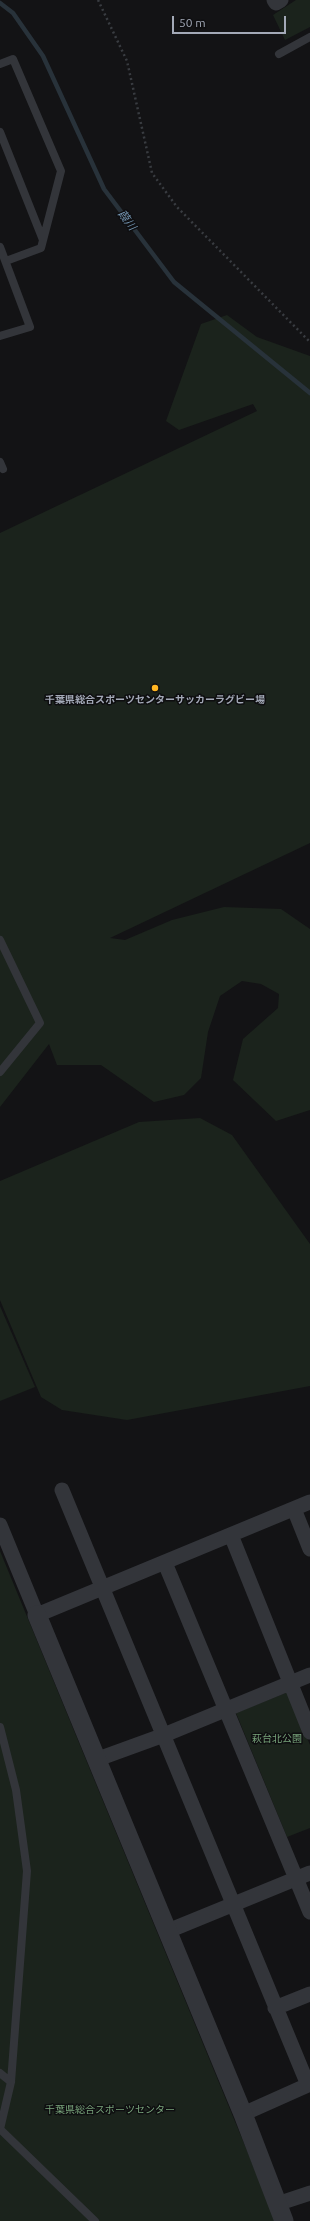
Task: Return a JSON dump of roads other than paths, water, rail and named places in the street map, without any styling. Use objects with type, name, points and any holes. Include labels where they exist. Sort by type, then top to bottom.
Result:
[{"type":"street","points":[[274,0],[276,3],[281,0]]},
{"type":"street","points":[[62,1490],[104,1587],[275,2008],[309,2084],[243,2114]]},
{"type":"street","points":[[38,1615],[310,1502]]},
{"type":"street","points":[[294,1509],[310,1549]]},
{"type":"street","points":[[0,1525],[98,1759],[243,2114],[281,2212],[310,2193]]},
{"type":"street","points":[[231,1535],[310,1732]]},
{"type":"street","points":[[165,1563],[227,1709],[304,1876],[310,1912]]},
{"type":"street","points":[[98,1759],[164,1735],[310,1675]]},
{"type":"street","points":[[168,1931],[304,1876]]},
{"type":"street","points":[[275,2008],[310,1994]]},
{"type":"lane","points":[[279,54],[310,37]]},
{"type":"lane","points":[[0,64],[13,59],[61,171],[41,248],[6,261]]},
{"type":"lane","points":[[0,132],[43,240]]},
{"type":"lane","points":[[0,247],[30,327],[0,336]]},
{"type":"lane","points":[[0,940],[40,1023],[0,1072]]},
{"type":"lane","points":[[0,1727],[16,1790],[27,1871],[11,2082],[0,2129],[95,2221]]},
{"type":"lane","points":[[0,2073],[11,2082]]},
{"type":"waterway","name":"葭川","points":[[0,3],[13,13],[43,56],[104,189],[174,282],[310,393]]},
{"type":"place","name":"千葉県総合スポーツセンターサッカーラグビー場","points":[[155,688]]},
{"type":"park label","name":"萩台北公園","points":[[277,1739]]},
{"type":"park label","name":"千葉県総合スポーツセンター","points":[[110,2110]]}]
